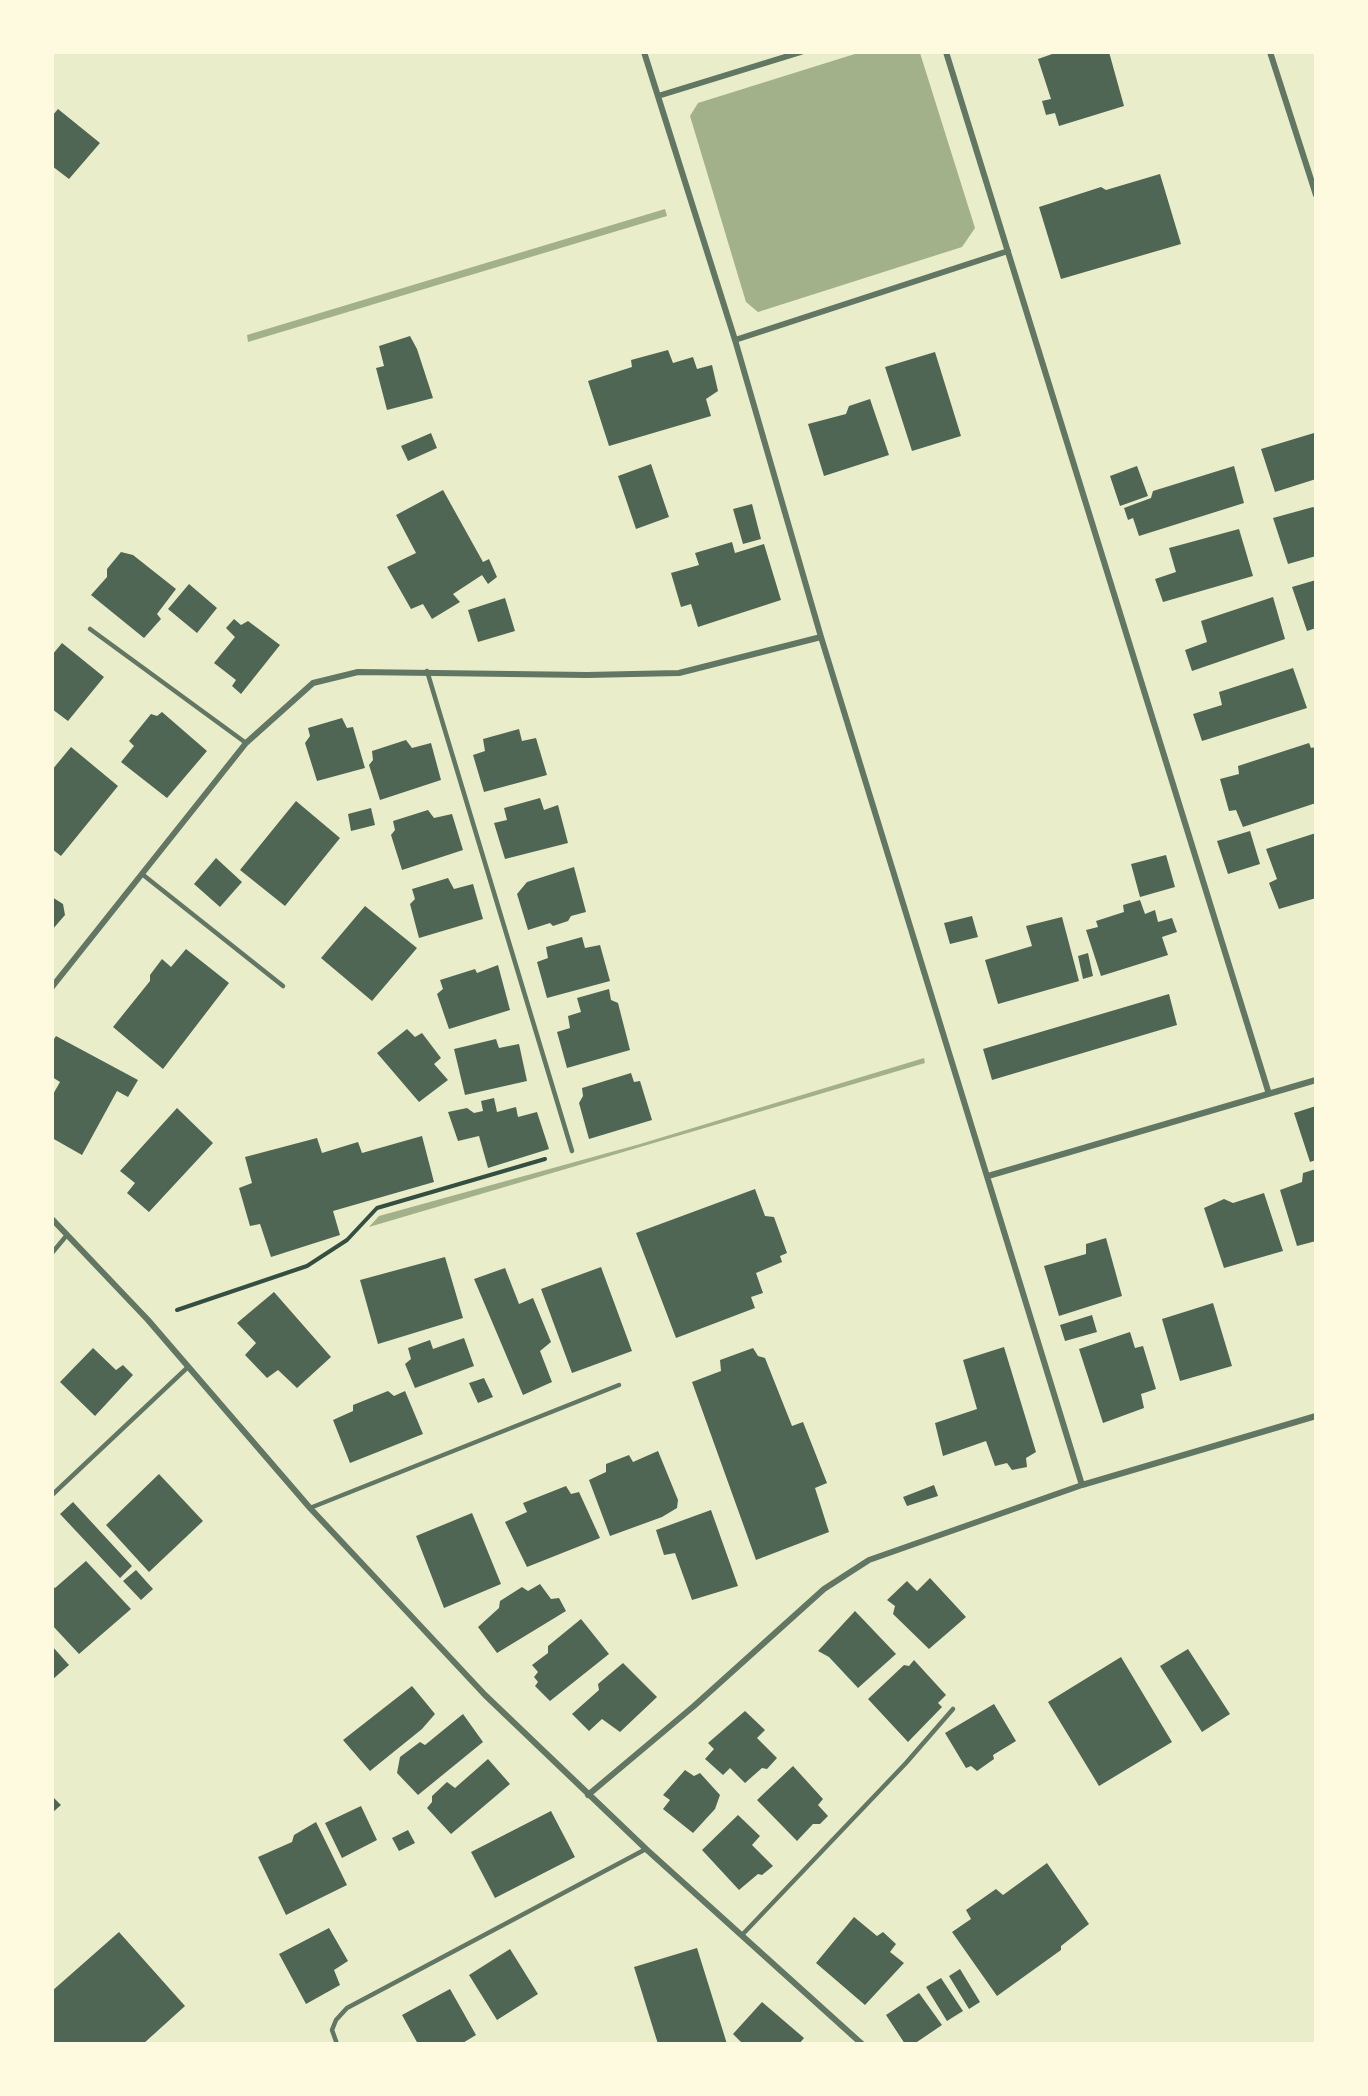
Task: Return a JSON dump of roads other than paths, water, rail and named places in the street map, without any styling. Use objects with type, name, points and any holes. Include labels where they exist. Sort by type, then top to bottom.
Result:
[{"type":"street","points":[[644,52],[735,340],[822,637],[1082,1485]]},
{"type":"street","points":[[658,96],[801,52]]},
{"type":"street","points":[[946,52],[1269,1094]]},
{"type":"street","points":[[1270,52],[1316,195]]},
{"type":"street","points":[[735,340],[1008,251]]},
{"type":"street","points":[[52,987],[246,743],[313,683],[358,672],[427,671],[587,675],[679,673],[822,637]]},
{"type":"street","points":[[988,1176],[1316,1080]]},
{"type":"street","points":[[52,1219],[147,1320],[310,1508],[485,1695],[646,1849],[862,2043]]},
{"type":"street","points":[[588,1795],[694,1706],[824,1589],[869,1560],[1082,1485],[1316,1416]]},
{"type":"lane","points":[[90,629],[246,743]]},
{"type":"lane","points":[[427,671],[572,1151]]},
{"type":"lane","points":[[142,874],[283,986]]},
{"type":"lane","points":[[52,1253],[67,1234]]},
{"type":"lane","points":[[52,1495],[188,1367]]},
{"type":"lane","points":[[310,1508],[619,1385]]},
{"type":"lane","points":[[742,1935],[858,1815],[953,1709]]},
{"type":"lane","points":[[337,2043],[332,2030],[336,2020],[347,2007],[646,1849]]}]
